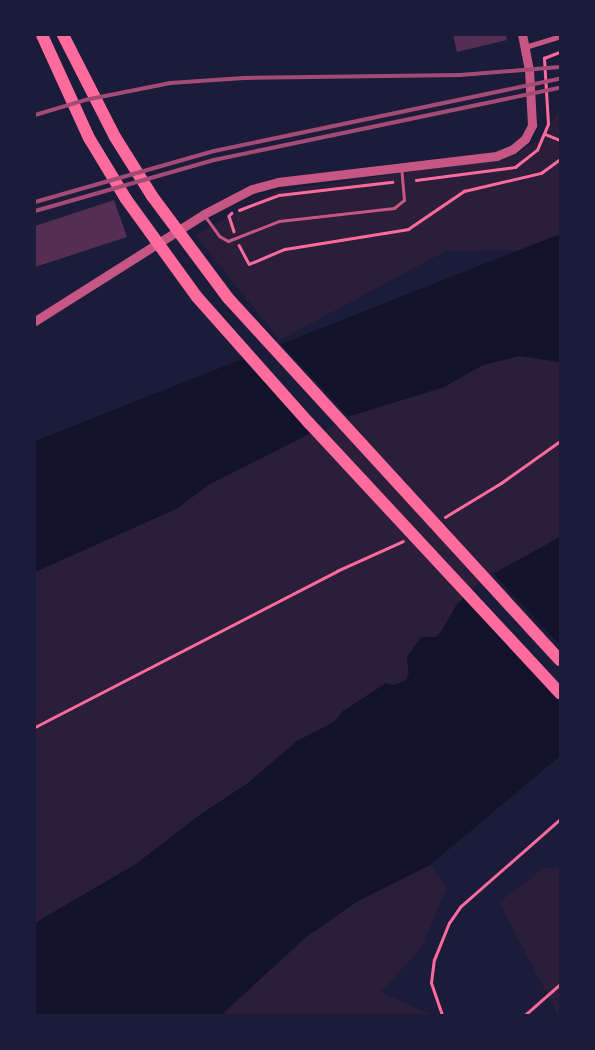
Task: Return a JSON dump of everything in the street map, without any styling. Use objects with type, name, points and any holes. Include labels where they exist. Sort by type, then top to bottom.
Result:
[{"type":"highway","points":[[42,35],[55,68],[89,138],[132,207],[197,297],[257,367],[560,693]]},
{"type":"highway","points":[[63,35],[75,61],[152,196],[228,298],[274,351],[560,660]]},
{"type":"street","points":[[35,321],[204,214],[252,189],[278,182],[496,156],[513,149],[525,139],[532,125],[532,102],[522,35]]},
{"type":"street","points":[[525,47],[560,36]]},
{"type":"lane","points":[[204,214],[223,239],[237,240],[279,221],[401,206],[404,192],[401,167]]},
{"type":"path","points":[[560,52],[544,58],[542,69],[547,99],[545,134],[560,140]]},
{"type":"path","points":[[392,182],[279,195],[233,212],[229,216],[237,240],[249,264],[284,248],[408,229],[464,191],[541,173],[560,158]]},
{"type":"path","points":[[444,517],[501,483],[560,441]]},
{"type":"path","points":[[35,727],[328,576],[407,538]]},
{"type":"path","points":[[442,1015],[431,983],[434,960],[449,923],[460,907],[560,819]]},
{"type":"path","points":[[525,1015],[558,985]]},
{"type":"shaded area","points":[[560,107],[560,250],[446,251],[280,340],[195,235],[276,191],[513,157],[545,134]]},
{"type":"shaded area","points":[[560,234],[560,362],[519,356],[483,365],[444,387],[337,420],[210,484],[176,509],[35,572],[35,441]]},
{"type":"shaded area","points":[[519,356],[560,362],[560,537],[494,573],[457,604],[449,623],[436,637],[421,637],[407,665],[409,673],[406,680],[343,711],[334,722],[297,741],[248,783],[201,814],[136,864],[35,923],[35,572],[176,509],[210,484],[337,420],[444,387],[483,365]]},
{"type":"shaded area","points":[[560,537],[560,756],[430,865],[358,901],[306,937],[221,1015],[35,1015],[35,923],[136,864],[201,814],[248,783],[297,741],[334,722],[343,711],[386,683],[393,685],[406,680],[409,673],[407,657],[421,637],[436,637],[441,632],[457,604],[488,577]]},
{"type":"shaded area","points":[[430,865],[447,888],[421,948],[381,992],[432,1015],[221,1015],[306,937],[358,901]]},
{"type":"shaded area","points":[[560,867],[560,1015],[558,1015],[499,902],[544,868]]},
{"type":"pier","points":[[281,344],[350,418],[314,435],[243,358]]},
{"type":"pier","points":[[492,572],[560,645],[560,700],[463,596]]},
{"type":"building","points":[[453,35],[506,35],[507,40],[457,52]]},
{"type":"building","points":[[114,200],[127,237],[35,267],[35,226]]},
{"type":"railway","points":[[35,115],[85,100],[170,83],[244,78],[460,75],[560,67]]},
{"type":"railway","points":[[35,202],[214,151],[560,79]]},
{"type":"railway","points":[[35,211],[214,160],[560,88]]}]
